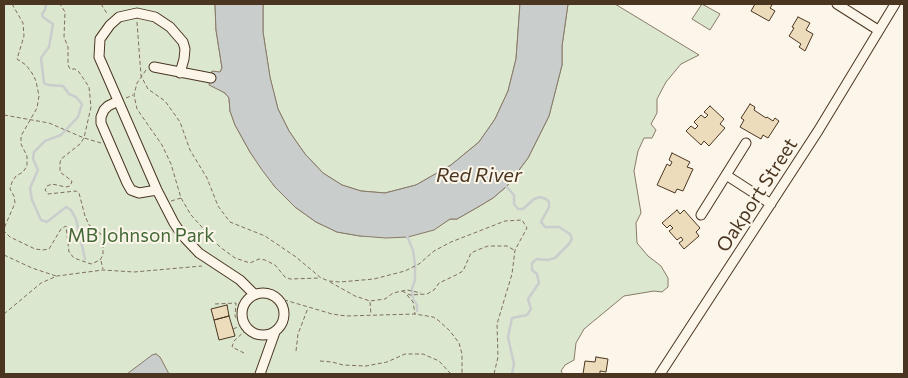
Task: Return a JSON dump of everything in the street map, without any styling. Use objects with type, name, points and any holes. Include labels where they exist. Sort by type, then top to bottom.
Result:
[{"type":"street","points":[[837,4],[878,30]]},
{"type":"street","name":"Oakport Street","points":[[660,374],[818,131],[895,4]]},
{"type":"street","points":[[180,73],[185,49],[183,42],[162,21],[146,14],[128,14],[114,21],[104,32],[99,47],[100,57],[157,190],[174,223],[190,244],[240,280],[254,294]]},
{"type":"street","points":[[154,67],[210,78]]},
{"type":"street","points":[[118,101],[108,106],[101,116],[101,123],[110,146],[131,190],[139,192],[157,190]]},
{"type":"street","points":[[701,215],[746,143]]},
{"type":"street","points":[[726,175],[771,204]]},
{"type":"street","points":[[260,374],[274,332],[281,323],[284,310],[278,298],[266,293],[254,294],[244,306],[244,329],[262,336],[274,332]]},
{"type":"path","points":[[12,4],[23,23],[24,36],[17,59],[26,65],[36,82],[39,96],[32,120],[22,136],[21,144],[27,156],[27,166],[12,182],[10,189],[15,203],[4,226],[6,234],[35,249],[44,250],[49,249],[61,229],[66,226],[69,252],[74,258],[91,264],[100,260],[103,255],[103,238],[102,234],[90,225],[85,216],[79,193],[76,191],[48,194],[45,190],[47,186],[52,184],[70,186],[72,181],[60,172],[61,159],[80,144],[84,138],[91,107],[89,87],[79,72],[68,66],[68,47],[64,38],[64,12],[60,4]]},
{"type":"path","points":[[76,4],[94,4]]},
{"type":"path","points":[[101,4],[114,21]]},
{"type":"path","points":[[137,13],[141,76],[148,89],[165,101],[180,122],[190,150],[207,178],[218,206],[230,222],[265,236],[296,257],[321,278],[354,296],[370,301],[385,299],[393,293],[407,290],[428,294],[434,290],[438,282],[456,276],[463,271],[471,253],[488,246],[512,247],[515,250]]},
{"type":"path","points":[[141,76],[134,95],[136,109],[162,145],[171,164],[181,198],[191,215],[220,247],[235,258],[250,263],[259,259],[265,260],[274,265],[290,280],[321,278]]},
{"type":"path","points":[[4,115],[60,127],[84,138],[110,146]]},
{"type":"path","points":[[329,281],[374,279],[405,271],[419,264],[434,251],[451,242],[505,220],[522,220],[527,228],[515,250],[512,274],[497,324],[498,357],[494,374]]},
{"type":"path","points":[[4,255],[32,268],[57,276]]},
{"type":"path","points":[[100,260],[103,270]]},
{"type":"path","points":[[4,314],[41,283],[57,276],[103,270],[134,272],[201,266]]},
{"type":"path","points":[[402,291],[413,302],[415,314]]},
{"type":"path","points":[[406,294],[416,296],[422,293]]},
{"type":"path","points":[[278,298],[308,308],[346,316],[415,314],[438,320],[456,338],[462,354],[462,374]]},
{"type":"path","points":[[370,301],[371,316]]},
{"type":"path","points":[[215,304],[236,303],[236,316],[244,329]]},
{"type":"path","points":[[296,351],[301,324],[308,308]]},
{"type":"path","points":[[233,329],[244,329]]},
{"type":"path","points":[[244,329],[234,341],[232,347],[244,353]]},
{"type":"path","points":[[231,337],[234,341]]},
{"type":"path","points":[[320,361],[356,367],[387,362],[405,354],[423,354],[439,361],[451,374]]},
{"type":"green space","name":"MB Johnson Park","points":[[4,4],[215,4],[216,30],[222,68],[218,89],[229,98],[230,111],[235,125],[250,152],[275,187],[295,207],[316,222],[337,232],[360,236],[433,230],[450,219],[457,219],[478,207],[493,198],[507,186],[528,158],[549,116],[562,65],[562,46],[568,4],[615,4],[699,55],[681,64],[666,82],[657,99],[657,113],[651,124],[656,130],[652,138],[644,138],[638,151],[634,171],[641,213],[636,223],[637,243],[648,256],[661,266],[668,278],[668,287],[662,292],[654,291],[624,296],[584,329],[576,343],[574,360],[565,365],[561,371],[563,374],[4,374]]},
{"type":"green space","points":[[263,4],[520,4],[516,59],[508,91],[495,119],[479,142],[451,165],[416,185],[385,193],[361,191],[342,185],[323,173],[305,154],[289,131],[278,109],[270,78],[263,32]]},
{"type":"green space","points":[[702,4],[720,14],[710,30],[692,19]]},
{"type":"water","name":"Red River","points":[[215,4],[263,4],[263,32],[270,77],[278,109],[289,131],[305,154],[323,173],[342,185],[361,191],[385,193],[416,185],[451,165],[479,142],[495,119],[508,91],[516,59],[520,4],[568,4],[562,46],[562,65],[549,116],[528,158],[507,186],[493,198],[457,219],[450,219],[434,230],[408,237],[386,238],[337,232],[316,222],[295,207],[275,187],[262,170],[235,125],[230,111],[229,98],[225,93],[209,85],[212,71],[220,72],[222,68],[216,30]]},
{"type":"water","points":[[156,354],[160,357],[169,374],[127,374],[152,355]]},
{"type":"building","points":[[755,4],[772,5],[770,8],[775,11],[769,21],[751,11]]},
{"type":"building","points":[[798,17],[810,23],[806,30],[813,34],[805,51],[799,47],[801,44],[789,36]]},
{"type":"building","points":[[750,104],[755,107],[754,110],[766,118],[773,121],[775,118],[779,121],[768,138],[763,135],[761,139],[740,127],[744,120],[741,118]]},
{"type":"building","points":[[710,106],[724,119],[720,124],[725,128],[709,146],[704,141],[701,145],[686,131],[691,126],[695,129],[698,126],[694,122],[701,115],[705,118],[708,115],[704,112]]},
{"type":"building","points":[[672,153],[690,162],[687,167],[693,169],[683,191],[677,189],[675,193],[657,185],[667,164],[670,166],[672,162],[669,160]]},
{"type":"building","points":[[677,210],[680,214],[684,210],[700,228],[696,232],[699,236],[684,249],[679,243],[683,240],[681,237],[677,240],[669,231],[673,228],[670,225],[667,228],[662,223]]},
{"type":"building","points":[[227,305],[229,316],[214,320],[211,309]]},
{"type":"building","points":[[229,316],[235,336],[219,340],[214,320]]},
{"type":"building","points":[[596,357],[608,359],[606,372],[600,371],[600,374],[583,374],[585,361],[595,362]]},
{"type":"waterway","points":[[46,4],[42,14],[43,17],[53,24],[49,47],[41,58],[44,83],[63,86],[69,94],[76,97],[82,104],[78,117],[61,135],[45,141],[34,152],[33,159],[38,170],[30,188],[32,200],[41,220],[47,222],[66,207],[71,210],[76,219],[85,259]]},
{"type":"waterway","points":[[504,184],[514,195],[514,204],[518,209],[523,209],[534,199],[540,197],[546,199],[549,202],[549,207],[541,222],[545,227],[559,227],[570,234],[572,239],[555,258],[547,260],[537,259],[532,263],[532,270],[537,274],[539,283],[528,299],[531,309],[527,315],[512,318],[508,337],[514,364],[512,374]]},
{"type":"waterway","points":[[407,236],[413,250],[415,280],[412,288],[417,311]]}]
